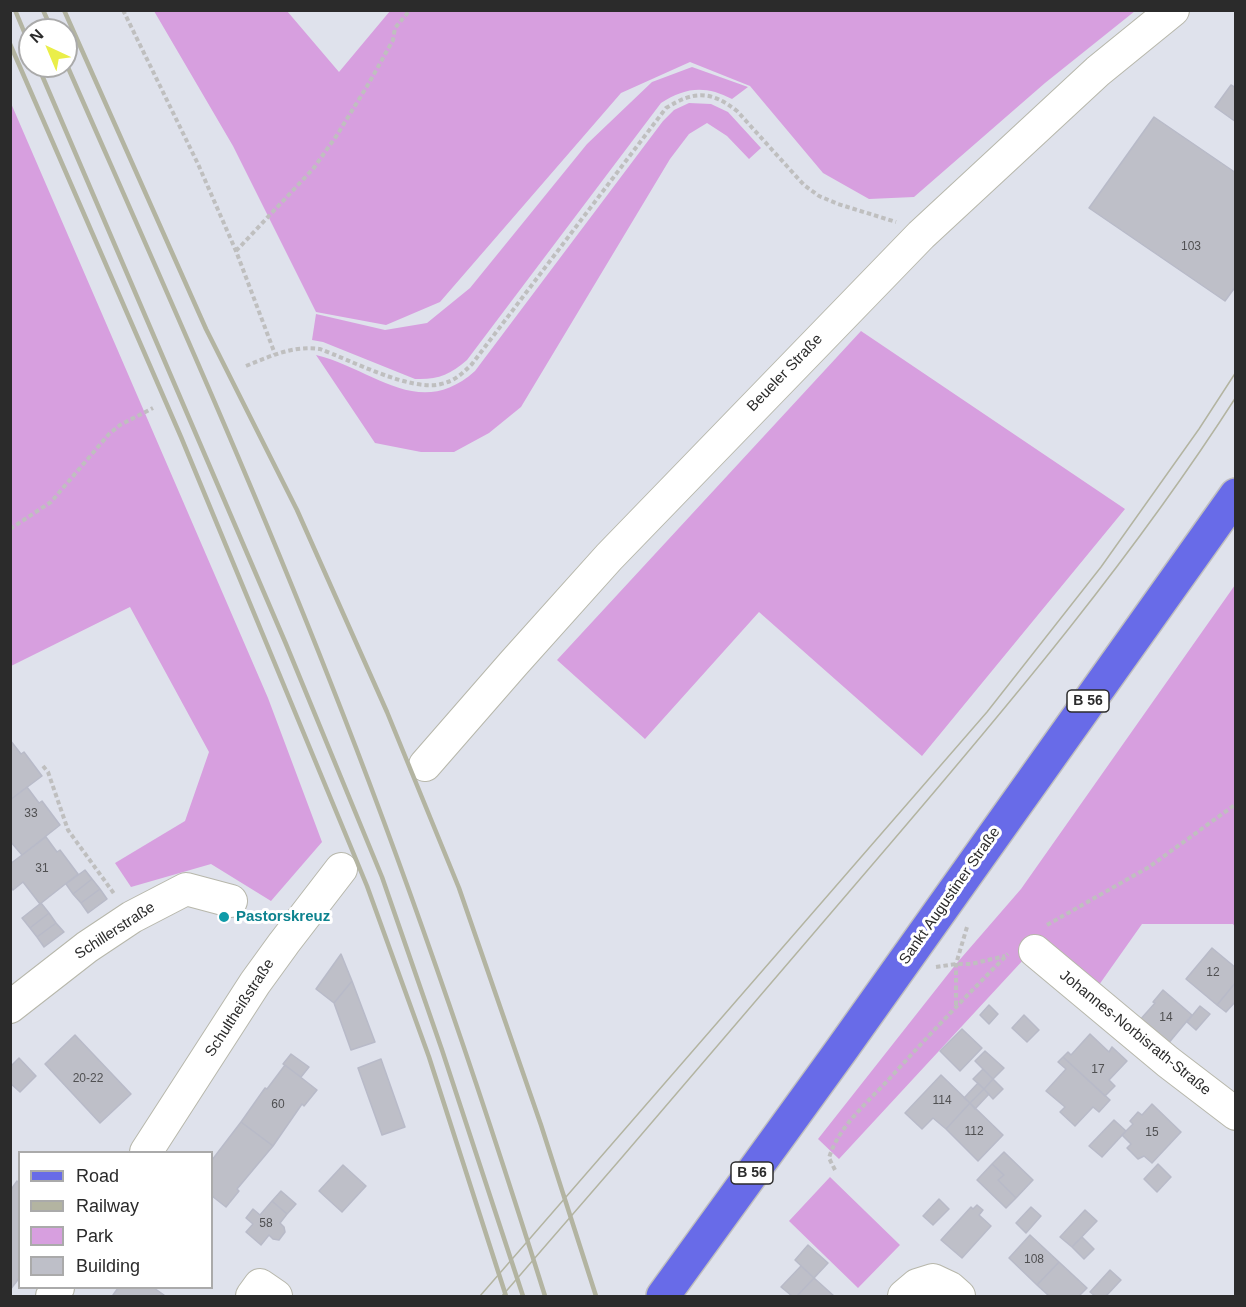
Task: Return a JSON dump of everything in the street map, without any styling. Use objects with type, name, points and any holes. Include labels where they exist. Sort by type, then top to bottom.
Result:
[{"type":"main road","name":"Sankt Augustiner Straße","points":[[663,1296],[842,1049],[1236,495]]},
{"type":"street","name":"Beueler Straße","points":[[425,765],[609,557],[921,235],[1098,71],[1173,10]]},
{"type":"street","name":"Schultheißstraße","points":[[147,1151],[261,975],[341,869]]},
{"type":"street","name":"Schillerstraße","points":[[10,1007],[87,947],[132,917],[186,889],[231,901]]},
{"type":"street","name":"Johannes-Norbisrath-Straße","points":[[1025,945],[1168,1062],[1236,1114]]},
{"type":"street","points":[[904,1296],[917,1285],[933,1280],[950,1288],[959,1296]]},
{"type":"street","points":[[252,1296],[260,1285],[276,1296]]},
{"type":"path","points":[[123,10],[194,154],[236,251],[275,354]]},
{"type":"path","points":[[236,251],[313,169],[369,82],[393,40],[395,28],[410,10]]},
{"type":"path","points":[[246,366],[275,354],[308,347],[321,348],[407,383],[424,387],[456,378],[472,364],[666,108],[682,99],[698,94],[713,96],[737,111],[804,185],[819,196],[894,221],[921,235]]},
{"type":"path","points":[[10,529],[51,502],[114,430],[153,408]]},
{"type":"path","points":[[43,766],[48,772],[68,831],[132,917]]},
{"type":"path","points":[[835,1170],[829,1158],[833,1145],[854,1117],[956,1006],[1025,945],[1149,867],[1236,804]]},
{"type":"path","points":[[956,964],[971,964],[1025,945]]},
{"type":"green space","points":[[154,11],[287,11],[339,72],[390,11],[1135,11],[1045,83],[914,197],[869,199],[823,173],[750,86],[690,62],[621,93],[440,302],[386,325],[316,312],[233,146]]},
{"type":"green space","points":[[692,67],[748,87],[732,99],[713,91],[696,90],[687,91],[661,103],[461,365],[443,376],[415,379],[323,342],[312,340],[316,314],[385,330],[427,323],[470,288],[587,144],[652,82]]},
{"type":"green space","points":[[10,101],[268,698],[322,842],[271,901],[211,864],[131,887],[115,863],[185,821],[209,752],[130,607],[11,666]]},
{"type":"green space","points":[[689,103],[711,104],[728,112],[761,148],[749,159],[727,136],[707,123],[689,134],[670,159],[521,407],[489,433],[454,452],[421,452],[375,443],[316,355],[396,387],[415,392],[435,392],[454,385],[475,371],[663,121],[674,110]]},
{"type":"green space","points":[[861,331],[1125,509],[922,756],[759,612],[645,739],[557,660]]},
{"type":"green space","points":[[1235,585],[1235,927],[1233,924],[1142,924],[1094,992],[1037,945],[839,1159],[818,1139],[956,964],[1021,889]]},
{"type":"green space","points":[[830,1177],[900,1245],[858,1288],[789,1221]]},
{"type":"building","points":[[1231,85],[1236,88],[1236,122],[1215,107]]},
{"type":"building","points":[[1154,117],[1236,173],[1236,286],[1225,301],[1089,208]]},
{"type":"building","points":[[10,740],[21,754],[24,752],[42,776],[10,800]]},
{"type":"building","points":[[27,787],[39,803],[42,801],[60,825],[22,855],[10,841],[10,800]]},
{"type":"building","points":[[46,837],[57,852],[60,850],[78,874],[40,904],[23,882],[13,890],[10,886],[10,864]]},
{"type":"building","points":[[85,870],[92,879],[73,894],[66,884]]},
{"type":"building","points":[[92,879],[100,889],[81,903],[73,894]]},
{"type":"building","points":[[100,889],[107,899],[88,913],[81,903]]},
{"type":"building","points":[[41,903],[49,913],[30,928],[22,918]]},
{"type":"building","points":[[49,913],[56,923],[37,937],[30,928]]},
{"type":"building","points":[[56,923],[64,932],[44,947],[37,937]]},
{"type":"building","points":[[1212,948],[1236,968],[1236,982],[1217,1005],[1186,979]]},
{"type":"building","points":[[341,954],[352,981],[334,1003],[316,989]]},
{"type":"building","points":[[352,981],[375,1042],[351,1050],[334,1003]]},
{"type":"building","points":[[1236,982],[1236,1001],[1226,1012],[1217,1005]]},
{"type":"building","points":[[1163,990],[1192,1015],[1167,1045],[1139,1021]]},
{"type":"building","points":[[989,1005],[998,1014],[989,1024],[980,1015]]},
{"type":"building","points":[[1200,1006],[1210,1014],[1196,1030],[1187,1022]]},
{"type":"building","points":[[1024,1015],[1039,1030],[1027,1042],[1012,1028]]},
{"type":"building","points":[[962,1029],[982,1048],[960,1071],[940,1051]]},
{"type":"building","points":[[1090,1034],[1109,1052],[1112,1047],[1127,1061],[1109,1080],[1115,1086],[1105,1096],[1063,1057],[1068,1052],[1071,1055]]},
{"type":"building","points":[[75,1035],[131,1094],[100,1123],[45,1064]]},
{"type":"building","points":[[985,1051],[1004,1068],[993,1079],[975,1061]]},
{"type":"building","points":[[291,1054],[309,1067],[301,1077],[283,1064]]},
{"type":"building","points":[[1063,1057],[1110,1100],[1099,1112],[1093,1107],[1075,1126],[1060,1112],[1065,1107],[1046,1091],[1066,1069],[1058,1062]]},
{"type":"building","points":[[19,1058],[36,1076],[20,1092],[10,1083],[10,1067]]},
{"type":"building","points":[[381,1059],[405,1127],[382,1135],[358,1068]]},
{"type":"building","points":[[285,1065],[317,1090],[304,1106],[302,1104],[273,1146],[241,1122]]},
{"type":"building","points":[[983,1069],[993,1079],[984,1089],[973,1079]]},
{"type":"building","points":[[941,1075],[970,1103],[946,1129],[933,1118],[922,1129],[905,1113]]},
{"type":"building","points":[[993,1079],[1003,1089],[993,1099],[984,1089]]},
{"type":"building","points":[[978,1083],[984,1089],[970,1103],[964,1098]]},
{"type":"building","points":[[984,1089],[989,1094],[975,1109],[970,1103]]},
{"type":"building","points":[[970,1103],[1003,1135],[978,1161],[946,1129]]},
{"type":"building","points":[[1152,1104],[1181,1132],[1152,1163],[1144,1156],[1138,1159],[1127,1148],[1131,1144],[1122,1135],[1133,1124],[1130,1121],[1138,1112],[1142,1115]]},
{"type":"building","points":[[1114,1120],[1126,1131],[1102,1157],[1089,1146]]},
{"type":"building","points":[[241,1122],[273,1146],[237,1189],[239,1191],[226,1207],[213,1197],[213,1159]]},
{"type":"building","points":[[1004,1152],[1033,1180],[1016,1198],[998,1180],[1004,1175],[992,1164]]},
{"type":"building","points":[[992,1164],[1004,1175],[998,1180],[1016,1198],[1006,1208],[977,1180]]},
{"type":"building","points":[[1158,1164],[1171,1177],[1157,1192],[1144,1179]]},
{"type":"building","points":[[343,1165],[366,1186],[342,1212],[319,1191]]},
{"type":"building","points":[[18,1182],[18,1280],[10,1290],[10,1191]]},
{"type":"building","points":[[281,1191],[296,1204],[287,1214],[272,1201]]},
{"type":"building","points":[[939,1199],[949,1209],[933,1225],[923,1216]]},
{"type":"building","points":[[272,1201],[287,1214],[280,1223],[285,1232],[279,1240],[269,1235],[261,1245],[246,1232],[253,1224],[246,1218],[253,1209],[260,1215]]},
{"type":"building","points":[[977,1205],[983,1210],[979,1215],[991,1226],[962,1258],[941,1240],[971,1207],[973,1209]]},
{"type":"building","points":[[1031,1207],[1041,1216],[1026,1233],[1016,1223]]},
{"type":"building","points":[[1085,1210],[1097,1221],[1072,1247],[1060,1237]]},
{"type":"building","points":[[1030,1235],[1059,1262],[1037,1285],[1009,1258]]},
{"type":"building","points":[[1082,1237],[1094,1249],[1084,1259],[1072,1247]]},
{"type":"building","points":[[808,1245],[828,1263],[814,1278],[795,1260]]},
{"type":"building","points":[[1059,1262],[1087,1288],[1079,1296],[1049,1296],[1037,1285]]},
{"type":"building","points":[[801,1266],[814,1278],[797,1296],[792,1296],[781,1287]]},
{"type":"building","points":[[1110,1270],[1121,1280],[1106,1296],[1095,1296],[1090,1292]]},
{"type":"building","points":[[814,1278],[834,1296],[797,1296]]},
{"type":"building","points":[[117,1289],[155,1289],[164,1295],[115,1296],[113,1295]]},
{"type":"tram line","points":[[480,1296],[987,712],[1101,567],[1199,429],[1236,372]]},
{"type":"tram line","points":[[502,1296],[793,958],[1026,682],[1114,571],[1197,456],[1236,397]]},
{"type":"railway","points":[[15,10],[18,18]]},
{"type":"railway","points":[[43,10],[47,18]]},
{"type":"railway","points":[[64,10],[206,329],[297,510],[387,712],[459,888],[541,1125],[596,1296]]},
{"type":"railway","points":[[10,44],[181,437],[367,886],[429,1057],[506,1296]]},
{"type":"railway","points":[[43,78],[286,644],[382,877],[523,1296]]},
{"type":"railway","points":[[73,78],[234,448],[360,757],[443,987],[545,1296]]},
{"type":"place","name":"Pastorskreuz","points":[[224,917]]}]
